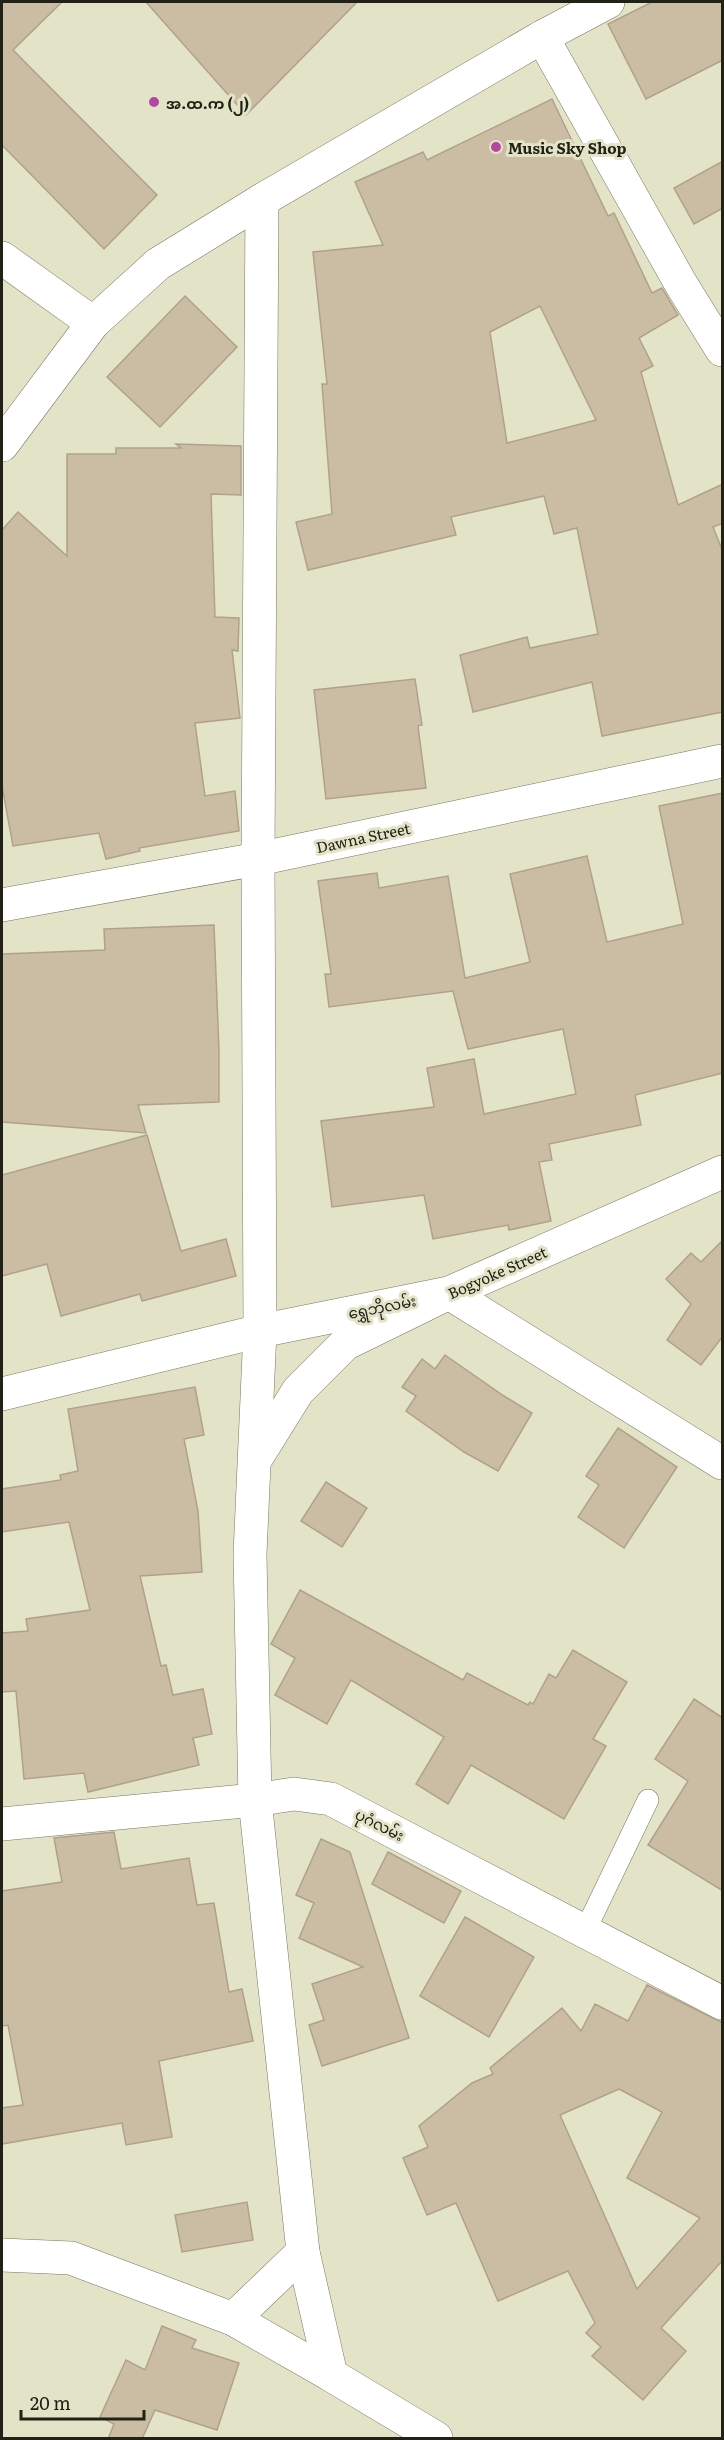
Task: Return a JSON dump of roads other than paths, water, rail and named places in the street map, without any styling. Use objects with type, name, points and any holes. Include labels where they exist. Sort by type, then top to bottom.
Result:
[{"type":"street","points":[[2,445],[93,323],[158,264],[262,200],[608,2]]},
{"type":"street","points":[[542,38],[681,284],[723,350]]},
{"type":"street","points":[[262,200],[258,859],[260,1332],[250,1554],[255,1800],[303,2252],[331,2374]]},
{"type":"street","points":[[2,258],[93,323]]},
{"type":"street","name":"Dawna Street","points":[[2,905],[258,859],[723,761]]},
{"type":"street","name":"Bogyoke Street","points":[[254,1462],[298,1391],[345,1344],[449,1293],[723,1172]]},
{"type":"street","points":[[449,1293],[723,1463]]},
{"type":"street","name":"ရွှေဘိုလမ်း","points":[[2,1394],[260,1332],[449,1293]]},
{"type":"street","name":"ပုဂံလမ်း","points":[[2,1824],[255,1800],[294,1794],[331,1799],[723,2003]]},
{"type":"street","points":[[233,2319],[303,2252]]},
{"type":"street","points":[[2,2255],[71,2258],[233,2319],[331,2374],[436,2439]]},
{"type":"lane","points":[[585,1931],[648,1800]]},
{"type":"place","name":"အ.ထ.က (၂)","points":[[154,102]]},
{"type":"place","name":"Music Sky Shop","points":[[496,147]]}]
